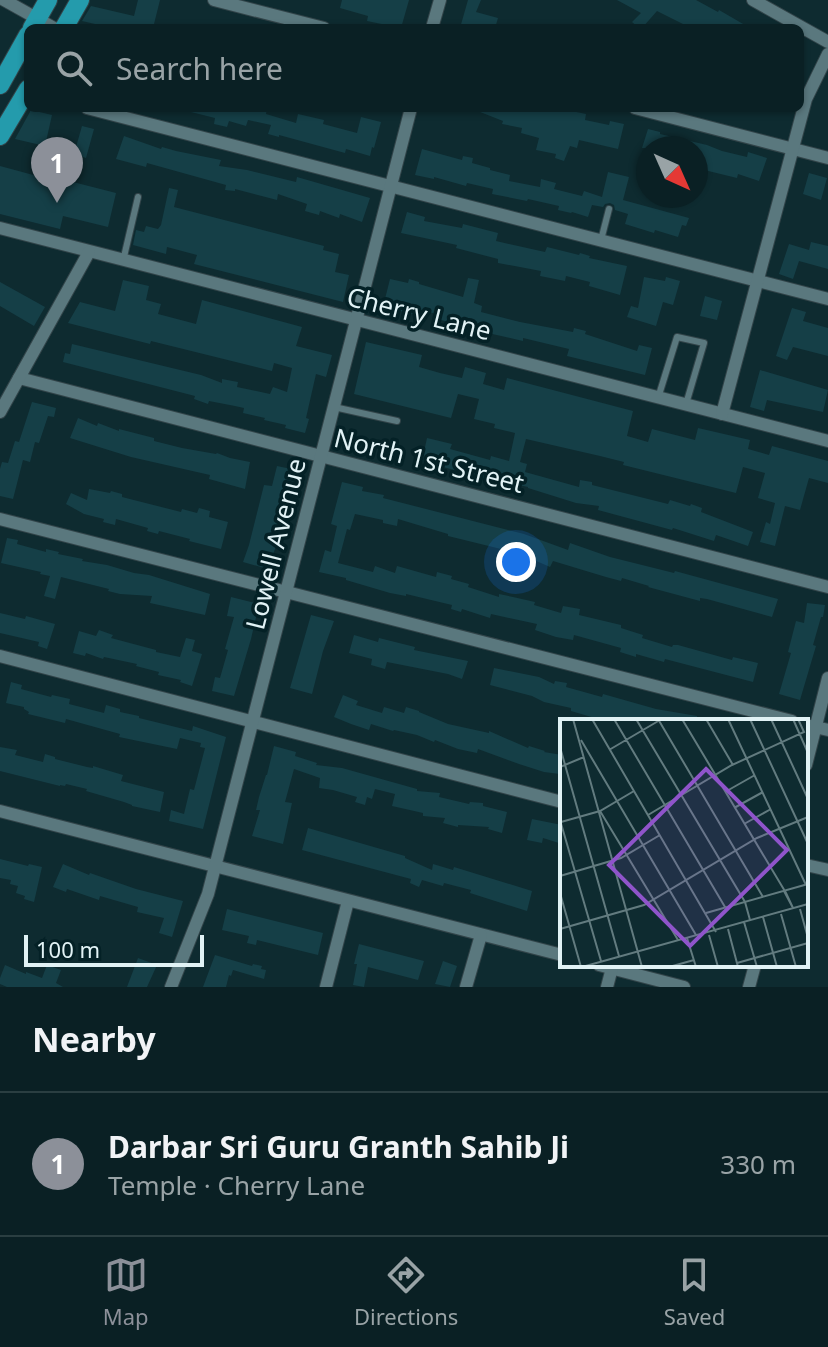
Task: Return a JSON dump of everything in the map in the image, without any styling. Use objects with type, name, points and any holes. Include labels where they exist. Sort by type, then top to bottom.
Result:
[{"type":"main road","points":[[34,24],[48,0]]},
{"type":"main road","points":[[66,24],[80,0]]},
{"type":"main road","points":[[0,85],[24,42]]},
{"type":"main road","points":[[0,136],[24,96]]},
{"type":"street","points":[[4,0],[29,24]]},
{"type":"street","points":[[214,0],[308,24]]},
{"type":"street","points":[[433,24],[438,0]]},
{"type":"street","points":[[753,0],[796,24]]},
{"type":"street","points":[[804,29],[828,42]]},
{"type":"street","points":[[804,107],[828,54]]},
{"type":"street","points":[[103,112],[828,299]]},
{"type":"street","name":"Lowell Avenue","points":[[171,987],[208,894],[410,112]]},
{"type":"street","points":[[650,112],[828,158]]},
{"type":"street","points":[[722,414],[803,112]]},
{"type":"street","name":"Cherry Lane","points":[[0,228],[828,441]]},
{"type":"street","points":[[0,412],[89,252]]},
{"type":"street","name":"North 1st Street","points":[[19,378],[828,587]]},
{"type":"street","points":[[0,519],[784,719]]},
{"type":"street","points":[[0,656],[560,801]]},
{"type":"street","points":[[808,758],[828,678]]},
{"type":"street","points":[[0,811],[560,955]]},
{"type":"street","points":[[808,865],[828,870]]},
{"type":"street","points":[[326,987],[348,901]]},
{"type":"street","points":[[466,987],[481,935]]},
{"type":"street","points":[[607,987],[606,967],[684,987]]},
{"type":"street","points":[[749,987],[754,967]]},
{"type":"lane","points":[[123,261],[138,197]]},
{"type":"lane","points":[[601,240],[609,209]]},
{"type":"lane","points":[[658,398],[677,337],[704,343],[686,404]]},
{"type":"lane","points":[[334,407],[397,421]]},
{"type":"building","points":[[138,0],[160,0],[154,24],[95,24],[82,21],[91,6],[134,16]]},
{"type":"building","points":[[342,0],[409,0],[402,24],[367,21],[368,16],[340,8]]},
{"type":"building","points":[[468,0],[481,0],[476,12],[498,18],[496,24],[461,24]]},
{"type":"building","points":[[617,0],[696,0],[743,24],[683,24],[657,11],[646,24],[634,24],[632,22],[641,13]]},
{"type":"building","points":[[30,112],[52,115],[45,146],[15,139]]},
{"type":"building","points":[[191,112],[266,112],[296,123],[298,114],[357,133],[361,117],[381,122],[370,156],[268,134],[271,125],[248,120],[246,126],[229,121],[227,127],[214,124],[215,118]]},
{"type":"building","points":[[480,112],[576,112],[586,114],[585,120],[609,125],[610,121],[624,124],[618,149],[579,140],[577,148],[570,146],[564,161],[555,158],[556,154],[536,150],[539,138],[521,133],[522,128],[502,124],[503,121]]},
{"type":"building","points":[[82,126],[94,129],[86,158],[74,154]]},
{"type":"building","points":[[648,129],[669,136],[646,136]]},
{"type":"building","points":[[124,136],[161,149],[221,160],[219,166],[296,182],[297,177],[370,198],[362,222],[340,214],[339,218],[320,211],[319,215],[305,211],[307,204],[278,194],[277,200],[235,189],[225,190],[226,185],[147,163],[146,167],[116,159]]},
{"type":"building","points":[[708,145],[747,157],[748,152],[767,158],[759,181],[738,174],[737,178],[708,171]]},
{"type":"building","points":[[422,149],[462,160],[463,156],[473,158],[472,163],[510,175],[509,181],[540,187],[541,179],[556,183],[554,189],[582,196],[584,191],[602,197],[608,172],[629,177],[623,200],[636,204],[636,208],[652,208],[689,218],[686,226],[682,225],[678,237],[625,224],[628,214],[615,210],[610,203],[603,207],[592,205],[588,217],[558,210],[559,206],[492,194],[493,189],[415,175]]},
{"type":"building","points":[[0,166],[116,193],[108,227],[63,216],[60,229],[0,214]]},
{"type":"building","points":[[809,173],[827,178],[821,200],[803,194]]},
{"type":"building","points":[[169,188],[178,190],[174,207],[324,246],[323,250],[339,254],[335,272],[349,275],[343,302],[194,264],[197,255],[167,247],[166,254],[133,245],[136,230],[144,232],[146,226],[158,229],[161,225]]},
{"type":"building","points":[[407,212],[425,217],[424,221],[462,228],[463,224],[498,233],[496,241],[545,252],[547,247],[580,253],[589,258],[627,266],[620,295],[589,286],[590,282],[566,276],[565,281],[540,276],[541,271],[498,263],[498,259],[456,248],[457,245],[401,233]]},
{"type":"building","points":[[811,242],[828,246],[828,269],[799,261],[793,279],[779,274],[789,244],[809,250]]},
{"type":"building","points":[[644,277],[665,281],[666,277],[680,281],[673,305],[663,302],[656,326],[627,317],[631,306],[638,308]]},
{"type":"building","points":[[468,278],[479,280],[474,303],[482,306],[481,312],[573,332],[574,328],[586,331],[585,334],[637,351],[639,345],[652,348],[645,375],[567,356],[569,349],[441,320],[440,315],[414,308],[413,314],[383,307],[390,279],[408,283],[409,279],[463,297]]},
{"type":"building","points":[[123,280],[149,286],[146,300],[161,304],[158,314],[196,324],[202,300],[302,327],[296,346],[332,355],[326,377],[316,374],[305,433],[243,413],[244,408],[209,401],[208,404],[194,399],[195,396],[63,362],[65,353],[70,354],[72,344],[201,375],[222,383],[222,379],[238,382],[237,387],[270,394],[273,387],[287,392],[292,368],[274,363],[272,371],[68,323],[80,302],[115,311]]},
{"type":"building","points":[[0,282],[45,307],[34,326],[0,306]]},
{"type":"building","points":[[705,296],[722,301],[717,320],[700,316]]},
{"type":"building","points":[[792,308],[806,312],[803,321],[828,328],[828,356],[793,347],[787,360],[776,356]]},
{"type":"building","points":[[366,342],[422,355],[419,367],[440,373],[462,378],[465,367],[486,373],[483,384],[504,390],[507,378],[633,411],[627,436],[648,442],[652,429],[695,440],[698,428],[750,440],[748,449],[769,455],[772,446],[828,461],[828,483],[809,478],[800,510],[785,506],[775,546],[760,542],[766,522],[770,524],[775,503],[758,498],[765,473],[743,467],[736,493],[526,439],[520,462],[527,464],[525,472],[579,487],[580,480],[668,504],[670,500],[691,504],[702,508],[701,512],[753,532],[748,546],[716,535],[714,541],[598,510],[599,506],[576,503],[528,487],[500,483],[422,461],[427,438],[452,444],[450,449],[490,460],[491,456],[509,461],[515,433],[474,419],[479,399],[458,394],[451,418],[354,394]]},
{"type":"building","points":[[760,370],[828,390],[823,412],[767,400],[764,411],[750,407]]},
{"type":"building","points":[[32,402],[56,408],[54,417],[48,416],[39,443],[35,442],[30,462],[23,460],[13,499],[0,496],[2,462],[8,463],[15,441],[19,442]]},
{"type":"building","points":[[78,418],[97,426],[98,423],[154,438],[154,441],[250,462],[245,489],[209,479],[210,475],[131,457],[70,438]]},
{"type":"building","points":[[277,466],[296,470],[293,484],[286,482],[278,507],[283,509],[268,569],[243,562],[264,485],[272,486]]},
{"type":"building","points":[[342,482],[363,487],[362,491],[384,495],[383,498],[524,534],[568,550],[570,543],[610,557],[778,599],[772,617],[707,599],[700,598],[700,601],[622,578],[621,581],[553,561],[550,567],[534,560],[535,557],[506,546],[505,550],[448,536],[398,519],[397,526],[355,514],[350,530],[347,529],[338,563],[373,572],[375,566],[395,573],[397,566],[436,577],[437,572],[499,597],[499,594],[535,602],[534,605],[561,613],[563,606],[580,609],[579,615],[621,625],[621,628],[643,635],[642,638],[732,660],[733,657],[758,663],[753,682],[665,659],[664,662],[636,654],[636,657],[620,652],[621,648],[574,635],[573,640],[556,637],[535,630],[537,624],[491,614],[490,618],[462,609],[461,612],[451,609],[452,605],[390,593],[319,572],[325,550],[331,552],[337,526],[331,524]]},
{"type":"building","points":[[89,489],[111,491],[122,494],[122,497],[181,512],[182,509],[197,513],[199,508],[210,511],[209,517],[228,522],[221,549],[159,531],[158,534],[147,531],[148,528],[116,519],[115,525],[103,522],[104,519],[84,514],[66,504],[71,493],[87,500]]},
{"type":"building","points":[[7,538],[46,552],[46,549],[82,561],[149,575],[210,594],[205,615],[150,603],[152,596],[120,594],[61,577],[55,599],[44,596],[50,576],[1,563]]},
{"type":"building","points":[[231,597],[259,604],[234,696],[212,691],[215,677],[220,678],[228,650],[225,649],[234,617],[227,616]]},
{"type":"building","points":[[807,603],[825,605],[800,700],[779,694],[796,621],[804,623]]},
{"type":"building","points":[[0,613],[55,624],[47,649],[38,646],[39,642],[0,633]]},
{"type":"building","points":[[311,615],[334,621],[312,694],[290,688]]},
{"type":"building","points":[[99,630],[113,635],[111,638],[180,657],[186,638],[195,640],[192,651],[202,654],[192,686],[158,675],[159,672],[137,664],[73,653],[79,631],[96,636]]},
{"type":"building","points":[[354,635],[378,642],[379,638],[415,647],[414,650],[468,661],[462,679],[387,662],[385,669],[371,665],[372,659],[349,653]]},
{"type":"building","points":[[494,668],[539,677],[554,684],[555,681],[567,683],[566,687],[602,697],[603,694],[656,709],[697,716],[697,719],[598,719],[490,685]]},
{"type":"building","points":[[11,682],[22,685],[21,689],[70,699],[69,704],[104,713],[106,705],[139,718],[192,731],[193,726],[226,737],[203,829],[169,821],[171,810],[184,814],[190,789],[194,790],[205,748],[200,747],[201,743],[180,738],[177,749],[119,737],[120,734],[66,719],[65,723],[28,714],[24,707],[6,703]]},
{"type":"building","points":[[343,695],[358,701],[356,705],[382,713],[384,707],[404,713],[406,707],[448,724],[489,731],[528,748],[560,755],[560,774],[544,772],[478,749],[477,753],[458,749],[371,724],[369,730],[334,717]]},
{"type":"building","points":[[274,746],[296,752],[295,756],[316,765],[342,768],[417,791],[440,793],[439,797],[469,804],[483,803],[483,806],[507,812],[502,833],[489,827],[458,827],[443,823],[445,818],[423,816],[423,813],[392,806],[395,794],[375,789],[372,799],[367,797],[365,805],[355,802],[357,797],[319,788],[320,778],[294,769],[285,802],[292,803],[283,844],[252,836],[260,810],[256,810],[259,797]]},
{"type":"building","points":[[0,747],[17,750],[15,755],[43,762],[45,754],[123,775],[121,781],[164,792],[160,812],[132,806],[87,789],[66,784],[60,786],[0,771]]},
{"type":"building","points":[[532,819],[560,825],[560,843],[543,838],[542,843],[527,840]]},
{"type":"building","points":[[308,828],[405,856],[432,870],[433,864],[453,870],[454,867],[532,891],[527,911],[470,893],[471,890],[422,880],[419,887],[410,883],[411,879],[302,850]]},
{"type":"building","points":[[0,859],[42,867],[34,902],[16,893],[18,886],[10,884],[11,880],[0,878]]},
{"type":"building","points":[[63,864],[89,875],[183,901],[172,937],[159,933],[164,918],[137,912],[138,907],[53,887]]},
{"type":"building","points":[[227,909],[323,933],[318,955],[257,940],[256,945],[247,943],[249,936],[222,930]]},
{"type":"building","points":[[359,944],[424,961],[418,980],[368,967],[364,987],[353,985]]},
{"type":"building","points":[[215,955],[262,966],[261,969],[266,970],[264,979],[233,970],[226,987],[203,987]]},
{"type":"building","points":[[138,958],[157,965],[147,987],[127,987]]},
{"type":"building","points":[[443,961],[457,966],[450,987],[435,984]]},
{"type":"building","points":[[5,965],[42,978],[47,965],[61,970],[56,983],[63,987],[7,987],[0,984]]},
{"type":"place","name":"Darbar Sri Guru Granth Sahib Ji","points":[[57,203]]}]
